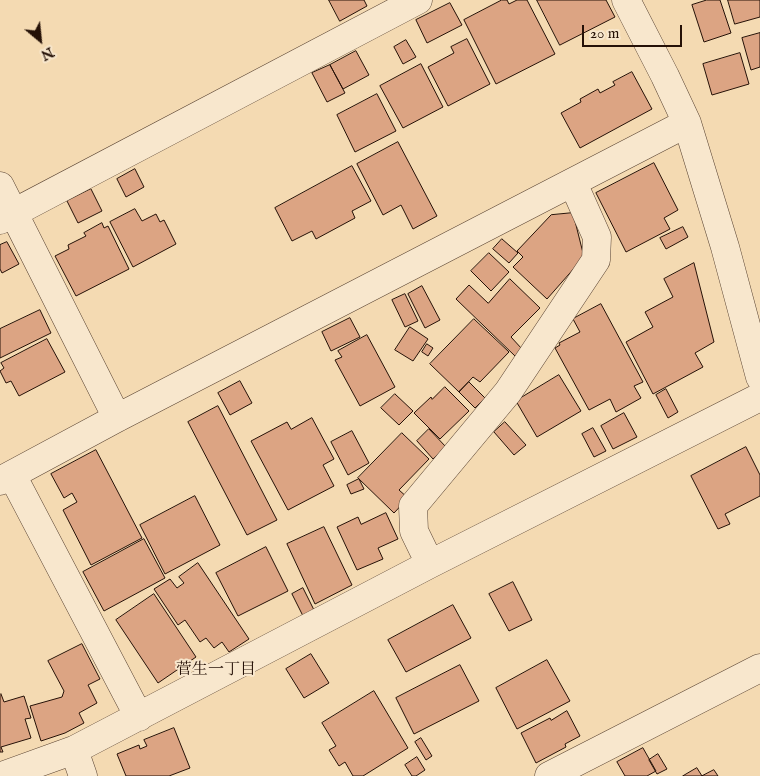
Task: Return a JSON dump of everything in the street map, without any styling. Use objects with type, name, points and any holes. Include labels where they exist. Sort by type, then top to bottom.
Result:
[{"type":"street","points":[[7,216],[418,0]]},
{"type":"street","points":[[626,0],[687,123],[725,247],[760,377]]},
{"type":"street","points":[[139,717],[6,478],[117,418],[687,123]]},
{"type":"street","points":[[430,564],[414,531],[413,506],[508,392],[596,260],[598,237],[572,183]]},
{"type":"street","points":[[0,186],[7,216],[117,418]]},
{"type":"street","points":[[2,776],[74,750],[430,564],[760,396]]},
{"type":"street","points":[[549,776],[760,668]]},
{"type":"street","points":[[74,750],[83,776]]},
{"type":"building","points":[[329,0],[364,0],[367,6],[340,21]]},
{"type":"building","points":[[502,0],[507,0],[509,4],[517,0],[527,0],[555,54],[496,84],[464,20]]},
{"type":"building","points":[[537,0],[606,0],[615,17],[560,45]]},
{"type":"building","points":[[707,0],[720,0],[731,33],[704,42],[692,5]]},
{"type":"building","points":[[728,0],[760,0],[760,17],[735,24]]},
{"type":"building","points":[[450,3],[462,25],[427,43],[416,20]]},
{"type":"building","points":[[760,33],[760,67],[751,70],[742,38]]},
{"type":"building","points":[[467,39],[490,84],[448,106],[428,67],[454,53],[451,47]]},
{"type":"building","points":[[406,40],[416,57],[403,64],[394,47]]},
{"type":"building","points":[[356,51],[369,75],[343,89],[330,65]]},
{"type":"building","points":[[740,53],[749,84],[712,95],[703,64]]},
{"type":"building","points":[[421,64],[443,107],[403,128],[380,86]]},
{"type":"building","points":[[330,65],[345,93],[327,102],[312,73]]},
{"type":"building","points":[[632,72],[652,109],[580,148],[561,113],[581,102],[580,99],[598,89],[600,93],[615,85],[613,82]]},
{"type":"building","points":[[377,94],[396,131],[355,152],[337,115]]},
{"type":"building","points":[[398,142],[437,216],[413,229],[401,205],[383,215],[357,164]]},
{"type":"building","points":[[654,163],[678,210],[664,218],[670,229],[626,252],[596,193]]},
{"type":"building","points":[[352,166],[371,201],[352,211],[355,218],[316,239],[312,231],[292,241],[275,208]]},
{"type":"building","points":[[135,169],[144,187],[126,197],[117,179]]},
{"type":"building","points":[[91,189],[102,211],[78,223],[67,201]]},
{"type":"building","points":[[135,209],[142,221],[156,214],[160,222],[164,220],[176,244],[133,267],[110,222]]},
{"type":"building","points":[[573,213],[584,257],[547,299],[513,267],[523,257],[517,251],[551,215]]},
{"type":"building","points":[[102,223],[104,228],[108,226],[129,269],[76,296],[55,256],[69,249],[68,245],[86,236],[84,233]]},
{"type":"building","points":[[683,227],[688,237],[666,249],[660,238]]},
{"type":"building","points":[[502,239],[518,253],[509,263],[493,249]]},
{"type":"building","points":[[7,242],[19,264],[2,273],[0,269],[0,245]]},
{"type":"building","points":[[489,253],[509,272],[491,291],[471,271]]},
{"type":"building","points":[[694,263],[714,342],[695,353],[703,367],[653,394],[626,342],[653,327],[645,312],[673,297],[664,279]]},
{"type":"building","points":[[510,279],[540,308],[511,337],[522,349],[515,356],[456,299],[469,285],[488,303]]},
{"type":"building","points":[[422,286],[440,320],[425,328],[408,294]]},
{"type":"building","points":[[405,294],[418,321],[405,327],[392,300]]},
{"type":"building","points":[[601,304],[643,382],[634,386],[641,398],[616,412],[610,399],[589,410],[555,348],[560,345],[559,343],[580,332],[573,319]]},
{"type":"building","points":[[40,310],[51,333],[0,358],[0,329]]},
{"type":"building","points":[[350,318],[360,337],[331,351],[322,332]]},
{"type":"building","points":[[474,319],[509,352],[480,382],[473,377],[459,392],[430,364]]},
{"type":"building","points":[[410,327],[428,339],[413,361],[395,350]]},
{"type":"building","points":[[367,335],[395,387],[360,406],[335,360],[342,357],[338,351]]},
{"type":"building","points":[[47,339],[65,372],[19,396],[11,381],[6,383],[0,371],[4,368],[1,363]]},
{"type":"building","points":[[427,344],[433,348],[428,356],[422,352]]},
{"type":"building","points":[[559,375],[581,411],[537,437],[516,401]]},
{"type":"building","points":[[240,381],[252,403],[230,415],[218,393]]},
{"type":"building","points":[[469,382],[485,398],[475,408],[459,392]]},
{"type":"building","points":[[445,387],[469,411],[440,439],[414,413]]},
{"type":"building","points":[[666,389],[678,412],[668,418],[656,395]]},
{"type":"building","points":[[395,394],[413,411],[399,425],[381,408]]},
{"type":"building","points":[[218,406],[277,520],[247,535],[188,422]]},
{"type":"building","points":[[624,413],[637,437],[613,449],[601,426]]},
{"type":"building","points":[[312,418],[334,459],[323,465],[334,486],[288,510],[251,441],[287,422],[291,429]]},
{"type":"building","points":[[505,422],[526,445],[514,455],[494,432]]},
{"type":"building","points":[[593,428],[606,451],[594,457],[582,434]]},
{"type":"building","points":[[429,429],[446,447],[433,459],[417,441]]},
{"type":"building","points":[[352,431],[369,463],[348,475],[331,442]]},
{"type":"building","points":[[402,433],[429,459],[399,490],[408,498],[394,513],[358,478]]},
{"type":"building","points":[[746,447],[760,475],[760,496],[725,514],[730,524],[718,529],[691,476]]},
{"type":"building","points":[[96,450],[142,538],[91,565],[63,510],[77,502],[72,493],[64,498],[51,474]]},
{"type":"building","points":[[359,479],[364,489],[351,494],[347,485]]},
{"type":"building","points":[[195,496],[220,545],[165,574],[140,525]]},
{"type":"building","points":[[386,513],[398,539],[378,548],[383,559],[357,570],[337,527],[358,517],[361,524]]},
{"type":"building","points":[[324,527],[352,585],[315,604],[287,544]]},
{"type":"building","points":[[144,539],[165,578],[104,611],[83,572]]},
{"type":"building","points":[[266,547],[288,591],[238,616],[216,573]]},
{"type":"building","points":[[198,563],[249,639],[229,652],[222,642],[214,648],[206,638],[200,642],[185,620],[178,625],[154,589],[170,579],[177,588],[184,583],[179,577]]},
{"type":"building","points":[[513,582],[532,620],[509,631],[489,594]]},
{"type":"building","points":[[303,588],[314,610],[303,616],[292,594]]},
{"type":"building","points":[[154,594],[196,657],[158,683],[116,620]]},
{"type":"building","points":[[453,605],[471,638],[406,672],[388,640]]},
{"type":"building","points":[[82,644],[100,679],[88,685],[97,703],[79,713],[84,723],[65,733],[41,741],[30,706],[62,697],[64,691],[48,661]]},
{"type":"building","points":[[311,654],[329,683],[304,698],[286,669]]},
{"type":"building","points":[[547,660],[570,701],[517,729],[496,688]]},
{"type":"building","points":[[460,665],[479,701],[414,734],[396,698]]},
{"type":"building","points":[[374,691],[408,748],[363,776],[353,776],[345,762],[339,766],[329,750],[336,746],[322,723]]},
{"type":"building","points":[[1,694],[4,702],[24,696],[31,718],[25,719],[31,738],[1,747],[3,752],[0,752]]},
{"type":"building","points":[[567,711],[580,736],[565,744],[566,747],[536,763],[521,733]]},
{"type":"building","points":[[174,728],[190,768],[169,776],[126,776],[117,754],[139,745],[140,749],[147,746],[144,740]]},
{"type":"building","points":[[421,738],[432,756],[426,760],[415,742]]},
{"type":"building","points":[[643,748],[656,771],[647,776],[625,776],[617,762]]},
{"type":"building","points":[[658,754],[667,769],[657,774],[649,760]]},
{"type":"building","points":[[417,757],[425,770],[416,776],[412,776],[405,765]]},
{"type":"building","points":[[697,768],[702,776],[683,776]]},
{"type":"building","points":[[714,770],[718,776],[702,776]]},
{"type":"district","name":"菅生一丁目","points":[[216,671]]}]
